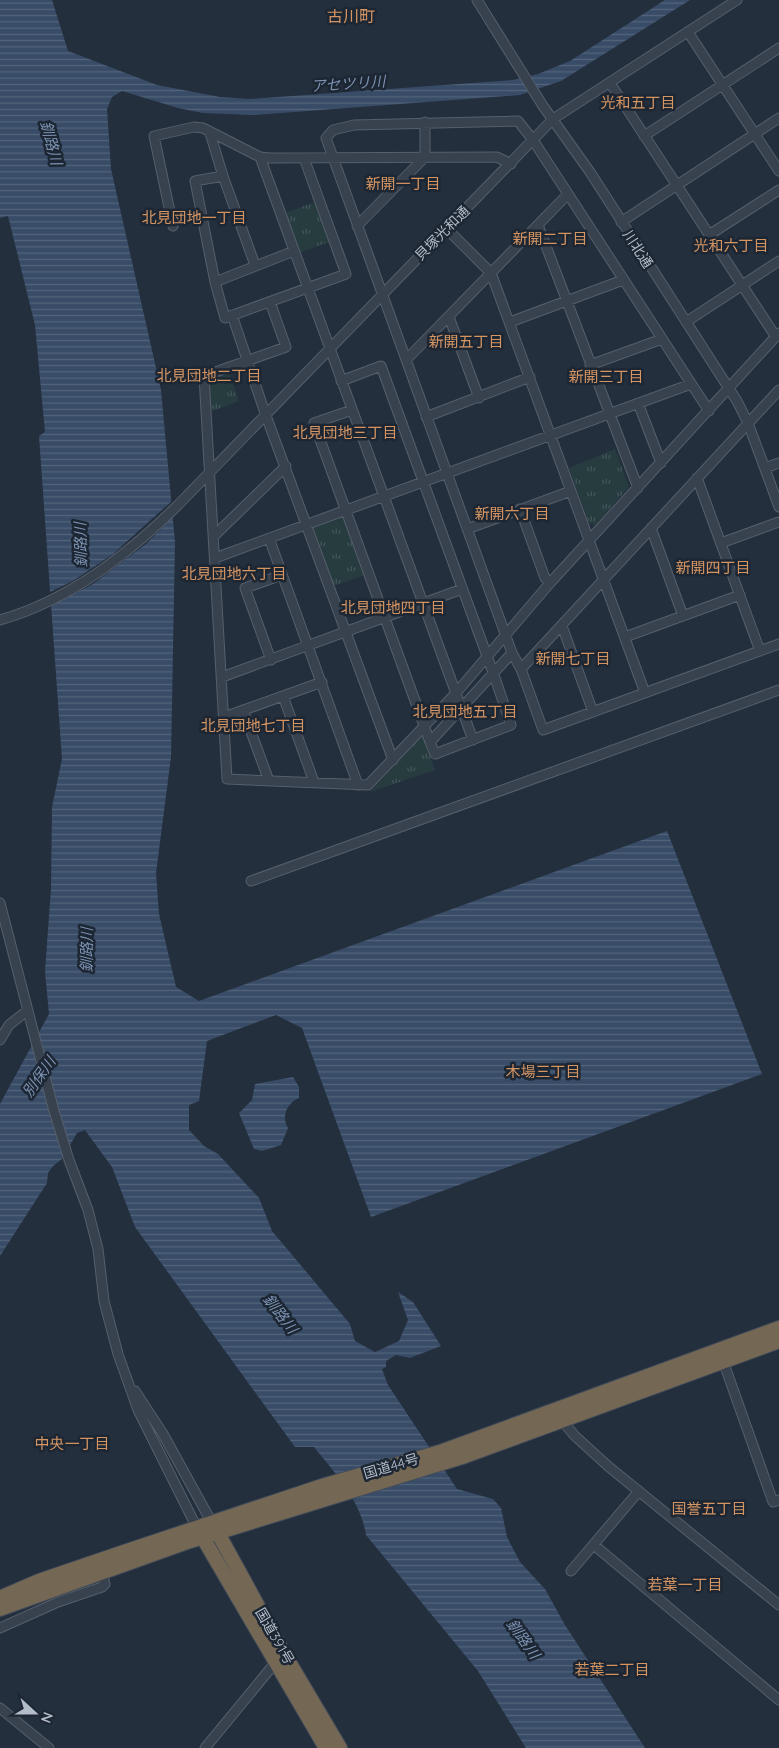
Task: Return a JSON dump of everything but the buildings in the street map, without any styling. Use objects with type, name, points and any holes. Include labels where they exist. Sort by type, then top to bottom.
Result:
[{"type":"highway","name":"国道44号","points":[[0,1598],[325,1492],[443,1457],[721,1356],[779,1328]]},
{"type":"highway","name":"国道44号","points":[[721,1356],[779,1341]]},
{"type":"highway","name":"国道391号","points":[[215,1528],[283,1652],[340,1748]]},
{"type":"highway","name":"国道391号","points":[[200,1532],[326,1748]]},
{"type":"highway","name":"国道44号","points":[[0,1609],[99,1566]]},
{"type":"street","name":"川北通","points":[[476,0],[543,106],[554,118],[728,388],[748,423],[779,507]]},
{"type":"street","name":"貝塚光和通","points":[[0,620],[45,602],[103,570],[134,545],[178,504],[554,118],[737,0]]},
{"type":"street","points":[[688,32],[779,171]]},
{"type":"street","points":[[644,136],[779,48]]},
{"type":"street","points":[[270,302],[286,347],[204,376],[227,779],[368,785],[456,693],[550,583],[710,412],[728,388],[777,335],[741,286],[610,83]]},
{"type":"street","points":[[621,222],[779,118]]},
{"type":"street","points":[[710,412],[567,195],[533,140],[518,121],[354,124],[333,130],[326,138],[446,473],[512,653],[521,669],[543,730],[779,644]]},
{"type":"street","points":[[358,226],[425,157],[426,122]]},
{"type":"street","points":[[173,226],[154,136],[194,127],[203,128],[260,157],[497,157],[510,164]]},
{"type":"street","points":[[210,133],[223,176],[255,265]]},
{"type":"street","points":[[260,157],[473,740]]},
{"type":"street","points":[[223,176],[195,181],[215,282],[225,318],[346,274],[304,158]]},
{"type":"street","points":[[709,235],[779,190]]},
{"type":"street","points":[[406,360],[567,195]]},
{"type":"street","points":[[538,225],[638,488]]},
{"type":"street","points":[[446,229],[491,273],[645,693]]},
{"type":"street","points":[[215,282],[294,251]]},
{"type":"street","points":[[686,322],[779,261]]},
{"type":"street","points":[[510,322],[623,280]]},
{"type":"street","points":[[232,315],[265,413],[393,760]]},
{"type":"street","points":[[448,317],[479,398]]},
{"type":"street","points":[[590,365],[662,339]]},
{"type":"street","points":[[342,382],[381,366],[511,725],[435,754],[314,424],[352,410]]},
{"type":"street","points":[[426,417],[530,377]]},
{"type":"street","points":[[215,558],[692,384]]},
{"type":"street","points":[[521,669],[779,390]]},
{"type":"street","points":[[638,403],[661,463]]},
{"type":"street","points":[[765,468],[779,463]]},
{"type":"street","points":[[214,536],[286,466]]},
{"type":"street","points":[[697,478],[760,650]]},
{"type":"street","points":[[467,529],[571,491]]},
{"type":"street","points":[[520,509],[545,578],[550,583]]},
{"type":"street","points":[[721,543],[779,522]]},
{"type":"street","points":[[651,528],[682,616]]},
{"type":"street","points":[[269,538],[358,785]]},
{"type":"street","points":[[271,660],[245,588],[282,575]]},
{"type":"street","points":[[222,677],[385,619],[462,589]]},
{"type":"street","points":[[625,637],[740,595]]},
{"type":"street","points":[[562,626],[593,712]]},
{"type":"street","points":[[430,742],[494,675],[512,653]]},
{"type":"street","points":[[224,717],[322,682]]},
{"type":"street","points":[[251,881],[779,690]]},
{"type":"street","points":[[283,696],[314,782]]},
{"type":"street","points":[[243,710],[269,781]]},
{"type":"street","points":[[0,903],[69,1160],[88,1210],[94,1234],[104,1301],[125,1376],[138,1410],[200,1532]]},
{"type":"street","points":[[0,1040],[9,1024],[28,1010]]},
{"type":"street","points":[[721,1356],[773,1502],[779,1500]]},
{"type":"street","points":[[125,1376],[163,1434],[215,1528]]},
{"type":"street","points":[[559,1416],[609,1467],[779,1605]]},
{"type":"street","points":[[571,1571],[639,1491]]},
{"type":"street","points":[[594,1545],[779,1700]]},
{"type":"street","points":[[0,1628],[58,1602],[102,1587],[106,1584],[99,1566]]},
{"type":"street","points":[[205,1748],[275,1663]]},
{"type":"street","points":[[0,1708],[49,1748]]},
{"type":"green space","points":[[315,202],[329,242],[299,253],[285,213]]},
{"type":"green space","points":[[229,373],[239,401],[210,412],[208,380]]},
{"type":"green space","points":[[615,449],[629,487],[595,525],[589,523],[569,468]]},
{"type":"green space","points":[[343,515],[365,575],[334,586],[313,527]]},
{"type":"green space","points":[[422,736],[435,770],[370,792]]},
{"type":"water","points":[[0,0],[52,0],[68,51],[157,85],[220,97],[250,99],[513,80],[538,74],[570,61],[665,0],[690,0],[561,81],[520,95],[253,115],[203,113],[178,108],[122,91],[112,97],[107,109],[111,169],[161,390],[175,542],[171,757],[156,873],[159,914],[176,987],[199,1001],[667,831],[762,1074],[371,1217],[302,1028],[276,1015],[207,1041],[199,1101],[189,1105],[189,1130],[204,1146],[218,1154],[259,1198],[272,1231],[350,1324],[355,1341],[375,1352],[399,1341],[408,1320],[398,1292],[413,1302],[441,1346],[410,1358],[396,1355],[386,1361],[386,1367],[382,1369],[388,1385],[457,1489],[493,1499],[501,1508],[507,1537],[520,1562],[545,1589],[565,1625],[645,1748],[526,1748],[478,1671],[366,1535],[359,1511],[338,1477],[314,1447],[295,1447],[135,1227],[112,1167],[85,1130],[77,1133],[62,1159],[48,1173],[47,1183],[0,1256],[0,1104],[49,1014],[45,971],[51,889],[52,807],[62,759],[39,436],[45,432],[35,325],[8,216],[0,218]]},
{"type":"water","points":[[293,1077],[299,1087],[299,1098],[291,1103],[286,1110],[285,1119],[288,1128],[281,1145],[262,1151],[254,1149],[239,1113],[252,1100],[255,1084]]},
{"type":"pier","points":[[173,500],[175,515],[146,544],[93,584],[49,607],[48,593],[73,581],[113,554]]},
{"type":"district","name":"古川町","points":[[351,16]]},
{"type":"district","name":"光和五丁目","points":[[638,103]]},
{"type":"district","name":"新開一丁目","points":[[403,184]]},
{"type":"district","name":"北見団地一丁目","points":[[194,218]]},
{"type":"district","name":"新開二丁目","points":[[550,239]]},
{"type":"district","name":"光和六丁目","points":[[731,246]]},
{"type":"district","name":"新開五丁目","points":[[466,342]]},
{"type":"district","name":"北見団地二丁目","points":[[209,376]]},
{"type":"district","name":"新開三丁目","points":[[606,377]]},
{"type":"district","name":"北見団地三丁目","points":[[345,433]]},
{"type":"district","name":"新開六丁目","points":[[512,514]]},
{"type":"district","name":"新開四丁目","points":[[713,568]]},
{"type":"district","name":"北見団地六丁目","points":[[234,574]]},
{"type":"district","name":"北見団地四丁目","points":[[393,608]]},
{"type":"district","name":"新開七丁目","points":[[573,659]]},
{"type":"district","name":"北見団地五丁目","points":[[465,712]]},
{"type":"district","name":"北見団地七丁目","points":[[253,726]]},
{"type":"district","name":"木場三丁目","points":[[543,1072]]},
{"type":"district","name":"中央一丁目","points":[[72,1444]]},
{"type":"district","name":"国誉五丁目","points":[[709,1509]]},
{"type":"district","name":"若葉一丁目","points":[[685,1585]]},
{"type":"district","name":"若葉二丁目","points":[[612,1670]]},
{"type":"water label","name":"アセツリ川","points":[[348,84]]},
{"type":"water label","name":"釧路川","points":[[51,143]]},
{"type":"water label","name":"釧路川","points":[[81,545]]},
{"type":"water label","name":"釧路川","points":[[87,950]]},
{"type":"water label","name":"別保川","points":[[39,1077]]},
{"type":"water label","name":"釧路川","points":[[280,1314]]},
{"type":"water label","name":"釧路川","points":[[523,1639]]}]
